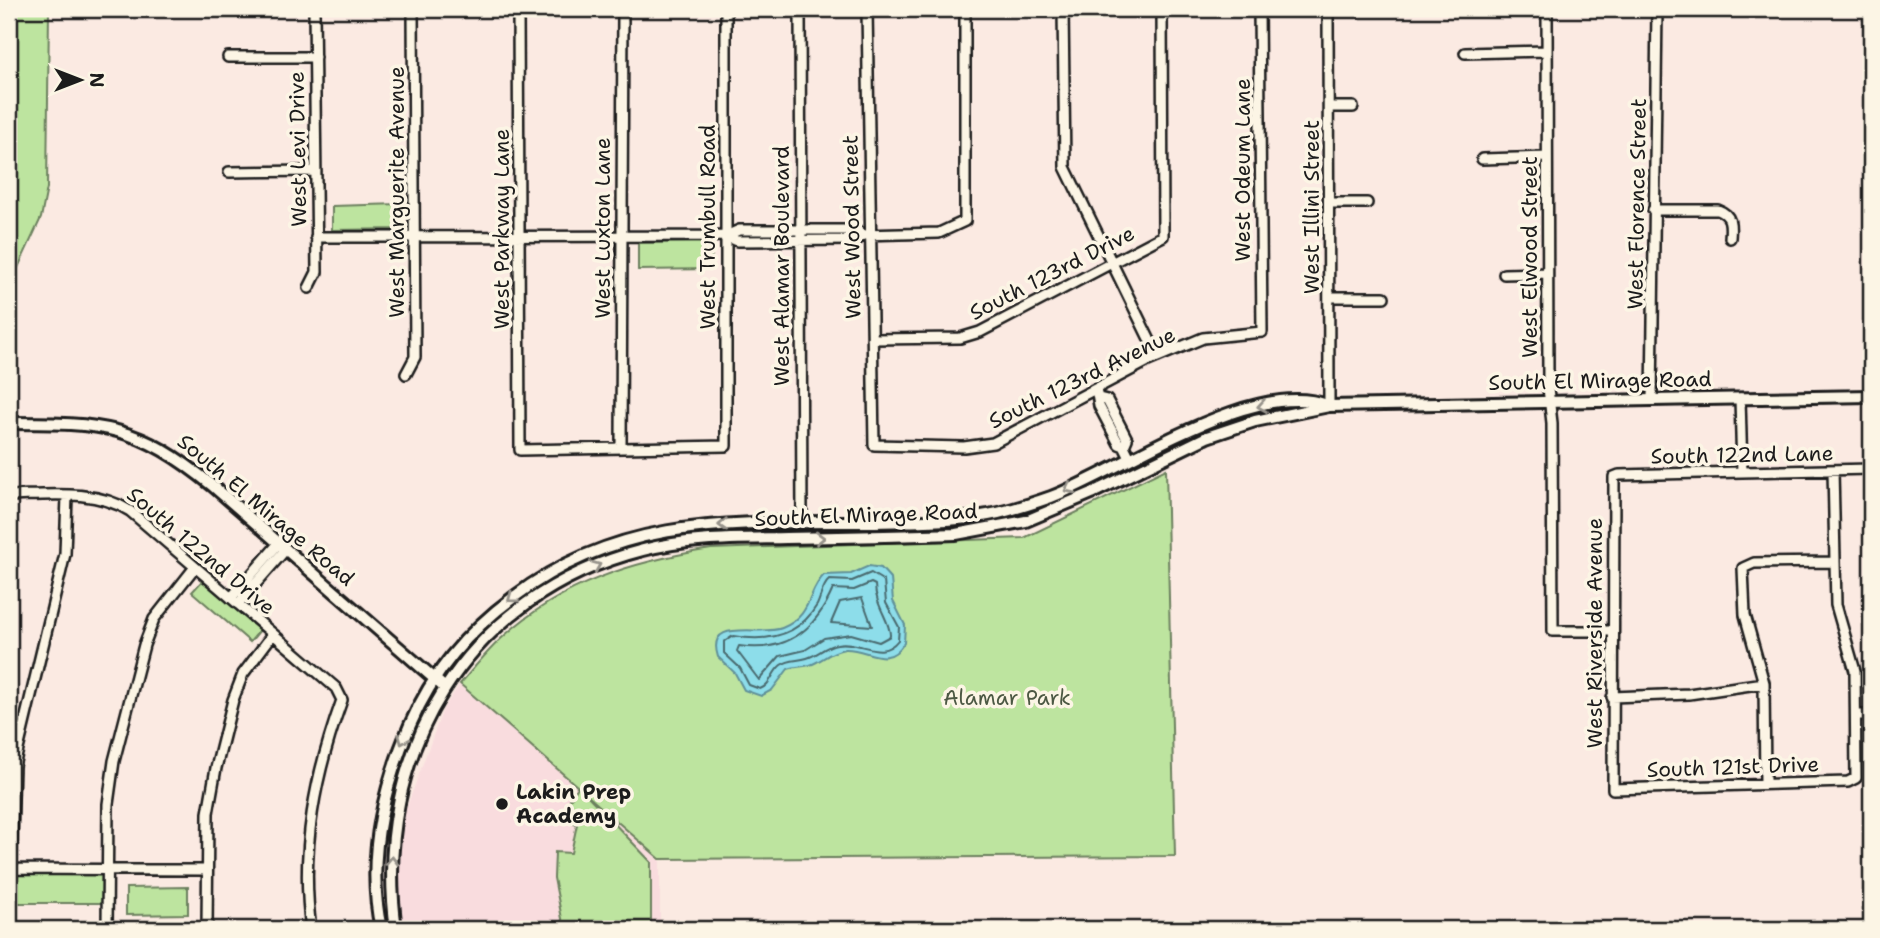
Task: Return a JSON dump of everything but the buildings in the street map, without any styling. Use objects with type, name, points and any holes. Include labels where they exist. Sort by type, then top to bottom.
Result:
[{"type":"main road","name":"South El Mirage Road","points":[[9,424],[92,425],[148,440],[183,461],[445,688],[494,632],[537,597],[567,579],[613,559],[674,544],[956,534],[990,530],[1058,509],[1207,437],[1255,421],[1329,406],[1871,396]]},
{"type":"main road","name":"South El Mirage Road","points":[[433,678],[485,618],[531,584],[602,547],[631,537],[689,526],[961,518],[997,513],[1052,497],[1129,458],[1236,411],[1297,400],[1314,400],[1329,406]]},
{"type":"main road","points":[[381,929],[377,881],[383,801],[395,761],[433,678]]},
{"type":"main road","points":[[396,929],[391,860],[395,818],[405,768],[422,727],[445,688]]},
{"type":"street","name":"West Levi Drive","points":[[309,288],[317,272],[314,9]]},
{"type":"street","name":"West Marguerite Avenue","points":[[406,374],[415,357],[413,9]]},
{"type":"street","name":"West Parkway Lane","points":[[518,9],[520,450],[621,448]]},
{"type":"street","name":"West Luxton Lane","points":[[621,448],[622,9]]},
{"type":"street","name":"West Trumbull Road","points":[[621,448],[726,446],[726,9]]},
{"type":"street","name":"West Alamar Boulevard","points":[[800,9],[802,523]]},
{"type":"street","name":"West Wood Street","points":[[867,9],[866,235],[874,445]]},
{"type":"street","points":[[316,237],[726,236],[737,241],[799,236],[857,240],[866,235],[939,233],[965,222],[965,9]]},
{"type":"street","points":[[1063,9],[1065,167],[1158,357]]},
{"type":"street","name":"South 123rd Drive","points":[[872,339],[960,338],[981,332],[1163,236],[1162,9]]},
{"type":"street","name":"West Odeum Lane","points":[[1259,9],[1262,332]]},
{"type":"street","name":"West Illini Street","points":[[1328,9],[1329,406]]},
{"type":"street","name":"West Elwood Street","points":[[1547,9],[1548,388],[1553,631],[1612,631]]},
{"type":"street","name":"West Florence Street","points":[[1652,400],[1657,9]]},
{"type":"street","points":[[1465,53],[1547,51]]},
{"type":"street","points":[[228,58],[315,57]]},
{"type":"street","points":[[1329,107],[1353,107]]},
{"type":"street","points":[[1482,159],[1547,157]]},
{"type":"street","points":[[229,172],[316,171]]},
{"type":"street","points":[[1330,203],[1367,203]]},
{"type":"street","points":[[1653,210],[1724,212],[1731,223],[1730,238]]},
{"type":"street","points":[[1504,275],[1547,273]]},
{"type":"street","points":[[1330,298],[1384,297]]},
{"type":"street","name":"South 123rd Avenue","points":[[874,445],[964,447],[993,443],[1097,394],[1158,357],[1203,338],[1262,332]]},
{"type":"street","points":[[1097,394],[1107,400],[1127,439],[1125,446],[1129,458]]},
{"type":"street","points":[[1740,398],[1742,472]]},
{"type":"street","name":"South 122nd Lane","points":[[1614,477],[1871,469]]},
{"type":"street","points":[[1833,470],[1836,605],[1855,671],[1856,715],[1871,715]]},
{"type":"street","name":"West Riverside Avenue","points":[[1614,477],[1614,789]]},
{"type":"street","name":"South 122nd Drive","points":[[9,496],[67,496],[112,500],[130,511],[336,688],[342,700],[320,765],[310,816],[307,868],[311,929]]},
{"type":"street","points":[[9,929],[13,766],[65,554],[67,496]]},
{"type":"street","points":[[235,601],[283,546]]},
{"type":"street","points":[[1765,784],[1764,683],[1745,615],[1743,572],[1746,565],[1835,562]]},
{"type":"street","points":[[107,929],[108,804],[114,761],[144,645],[164,604],[195,567]]},
{"type":"street","points":[[207,929],[208,813],[233,700],[243,674],[273,634]]},
{"type":"street","points":[[1612,696],[1689,694],[1764,683]]},
{"type":"street","name":"South 121st Drive","points":[[1614,789],[1854,780],[1857,774],[1856,715]]},
{"type":"street","points":[[9,869],[206,870]]},
{"type":"shaded area","name":"Lakin Prep Academy","points":[[460,684],[660,859],[660,929],[403,929],[396,865],[402,820],[443,709]]},
{"type":"green space","points":[[9,9],[49,9],[47,188],[41,218],[9,287]]},
{"type":"green space","points":[[400,204],[400,229],[332,230],[332,206]]},
{"type":"green space","points":[[711,242],[712,269],[638,270],[638,243]]},
{"type":"green space","name":"Alamar Park","points":[[1166,469],[1175,856],[660,859],[588,796],[651,862],[651,929],[564,929],[554,878],[555,852],[571,853],[577,824],[565,819],[569,801],[578,787],[460,684],[492,647],[526,618],[575,588],[600,577],[654,560],[711,549],[1024,538]]},
{"type":"green space","points":[[202,581],[260,630],[250,642],[192,592]]},
{"type":"green space","points":[[14,875],[102,875],[102,903],[13,903]]},
{"type":"green space","points":[[188,887],[188,914],[126,915],[126,888]]},
{"type":"water","points":[[869,566],[881,568],[891,579],[893,601],[905,625],[904,643],[898,651],[891,655],[877,656],[840,650],[810,665],[788,669],[772,690],[761,696],[744,690],[735,673],[718,657],[716,644],[719,636],[737,630],[782,628],[792,623],[804,610],[824,575],[851,574]]},
{"type":"place","name":"Lakin Prep Academy","points":[[502,804]]}]
